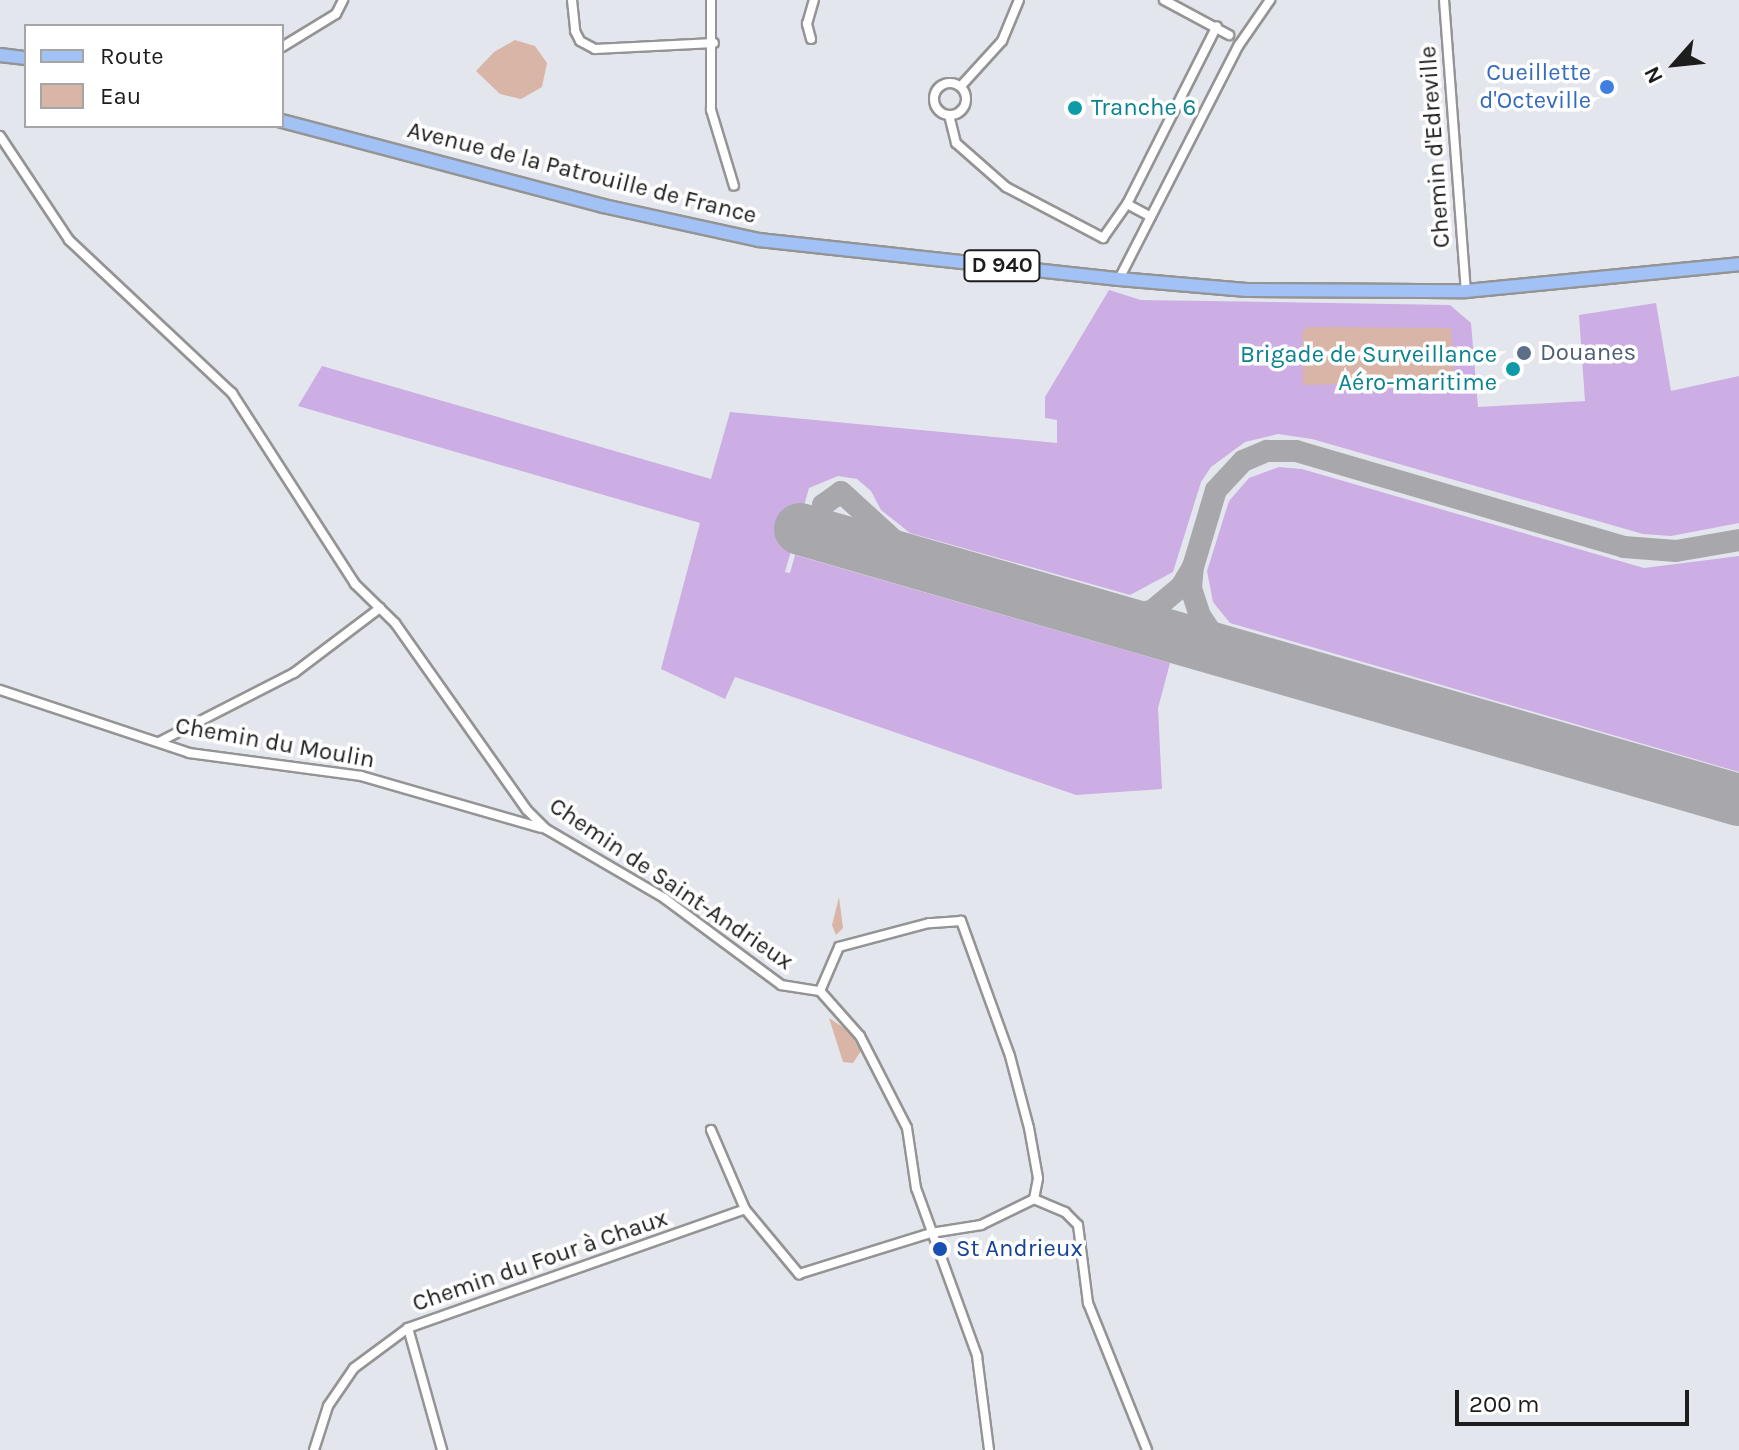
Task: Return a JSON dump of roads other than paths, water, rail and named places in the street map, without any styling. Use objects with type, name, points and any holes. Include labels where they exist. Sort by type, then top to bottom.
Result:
[{"type":"main road","points":[[0,55],[24,58]]},
{"type":"main road","points":[[0,64],[24,66]]},
{"type":"main road","name":"Avenue de la Patrouille de France","points":[[284,122],[603,206],[759,240],[1119,279],[1261,290],[1466,291],[1737,264]]},
{"type":"street","points":[[284,46],[336,14],[343,0]]},
{"type":"street","points":[[572,0],[575,31],[580,41],[595,49],[714,43]]},
{"type":"street","points":[[711,0],[714,43],[711,110],[734,186]]},
{"type":"street","points":[[811,39],[807,24],[814,0]]},
{"type":"street","points":[[961,86],[1002,41],[1019,0]]},
{"type":"street","points":[[1164,0],[1229,35]]},
{"type":"street","points":[[1119,279],[1239,45],[1270,0]]},
{"type":"street","name":"Chemin d'Edreville","points":[[1444,0],[1466,291]]},
{"type":"street","points":[[961,86],[945,83],[937,90],[937,108],[949,115],[956,143],[1006,187],[1098,237],[1111,234],[1217,26]]},
{"type":"street","points":[[949,115],[965,105],[961,86]]},
{"type":"street","name":"Chemin de Saint-Andrieux","points":[[0,136],[69,240],[232,393],[330,548],[380,608],[546,829],[664,898],[781,985],[820,991]]},
{"type":"street","points":[[1127,204],[1151,217]]},
{"type":"street","points":[[159,742],[294,673],[380,608]]},
{"type":"street","name":"Chemin du Moulin","points":[[0,690],[189,753],[361,776],[546,829]]},
{"type":"street","points":[[989,1450],[977,1356],[931,1233],[897,1104],[860,1036],[820,991],[839,947],[929,923],[961,921],[1029,1128],[1038,1178],[1034,1199]]},
{"type":"street","points":[[711,1130],[745,1209],[799,1274],[931,1233],[981,1225],[1034,1199],[1065,1212],[1078,1225],[1088,1303],[1147,1450]]},
{"type":"street","name":"Chemin du Four à Chaux","points":[[314,1450],[328,1406],[354,1368],[408,1328],[745,1209]]},
{"type":"street","points":[[408,1328],[442,1450]]},
{"type":"water","points":[[515,40],[535,46],[547,63],[542,87],[521,99],[500,94],[476,71],[494,52]]},
{"type":"water","points":[[1306,327],[1451,328],[1454,381],[1303,385],[1302,334]]},
{"type":"water","points":[[839,897],[843,928],[836,935],[832,925]]},
{"type":"water","points":[[829,1018],[849,1031],[861,1051],[853,1063],[843,1062]]},
{"type":"place","name":"Cueillette d'Octeville","points":[[1607,87]]},
{"type":"place","name":"Tranche 6","points":[[1075,108]]},
{"type":"place","name":"Douanes","points":[[1524,353]]},
{"type":"place","name":"Brigade de Surveillance Aéro-maritime","points":[[1513,369]]},
{"type":"place","name":"St Andrieux","points":[[940,1249]]}]
